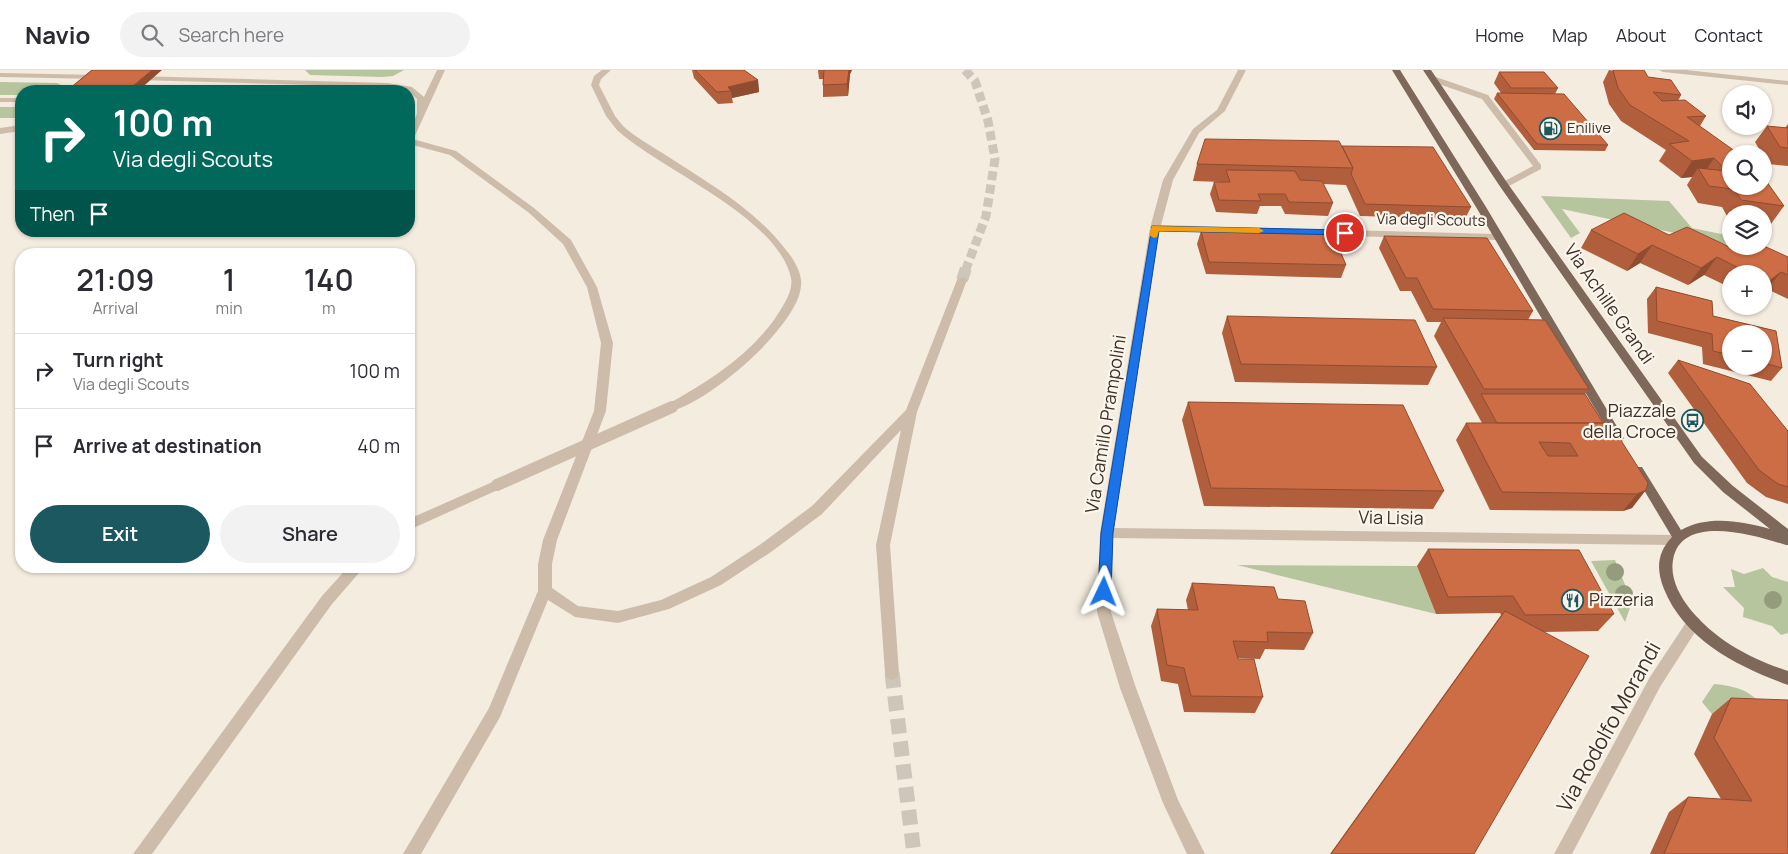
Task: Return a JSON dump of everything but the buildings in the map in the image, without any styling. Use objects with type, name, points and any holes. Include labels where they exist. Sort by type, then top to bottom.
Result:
[{"type":"main road","points":[[1396,70],[1460,170],[1497,237],[1628,454],[1662,506],[1677,539]]},
{"type":"main road","name":"Via Achille Grandi","points":[[1430,74],[1504,185],[1698,460],[1736,495],[1788,536]]},
{"type":"main road","points":[[1788,540],[1744,527],[1724,525],[1698,528],[1677,539],[1666,556],[1666,576],[1676,599],[1694,622],[1717,642],[1745,660],[1782,676],[1788,688]]},
{"type":"street","points":[[415,127],[441,70]]},
{"type":"street","points":[[415,523],[672,407],[709,388],[746,359],[774,330],[790,302],[796,279],[786,256],[768,232],[731,204],[617,126],[595,85],[597,78],[607,70]]},
{"type":"street","name":"Via Camillo Prampolini","points":[[1196,854],[1170,803],[1128,688],[1104,612],[1107,533],[1155,228],[1168,180],[1196,131],[1221,111],[1242,70]]},
{"type":"street","points":[[1663,70],[1788,83]]},
{"type":"street","points":[[1430,74],[1485,97],[1538,167],[1504,185]]},
{"type":"street","points":[[0,75],[110,78]]},
{"type":"street","points":[[130,78],[387,85]]},
{"type":"street","points":[[308,85],[319,83]]},
{"type":"street","points":[[415,94],[420,98],[421,114]]},
{"type":"street","points":[[0,100],[15,100]]},
{"type":"street","points":[[0,129],[15,128]]},
{"type":"street","points":[[412,854],[495,712],[545,590],[545,564],[550,540],[600,410],[607,343],[592,287],[567,242],[531,210],[453,153],[415,142]]},
{"type":"street","name":"Via degli Scouts","points":[[1155,228],[1497,237]]},
{"type":"street","points":[[892,674],[883,545],[911,412],[962,280]]},
{"type":"street","points":[[545,590],[576,611],[618,617],[664,605],[716,581],[766,548],[817,510],[911,412]]},
{"type":"street","name":"Via Lisia","points":[[1107,533],[1677,539]]},
{"type":"street","points":[[142,854],[327,600],[352,573]]},
{"type":"street","name":"Via Rodolfo Morandi","points":[[1563,854],[1655,682],[1694,622]]},
{"type":"green space","points":[[305,70],[404,70],[393,76],[382,77],[310,75]]},
{"type":"green space","points":[[0,82],[57,83],[61,85],[15,85],[15,95],[0,95]]},
{"type":"green space","points":[[0,107],[15,107],[15,118],[0,118]]},
{"type":"green space","points":[[1541,196],[1669,201],[1692,228],[1722,234],[1722,243],[1562,209],[1580,233],[1571,238]]},
{"type":"green space","points":[[1615,560],[1632,602],[1625,622],[1591,561]]},
{"type":"green space","points":[[1237,565],[1417,566],[1436,614]]},
{"type":"green space","points":[[1763,568],[1772,577],[1788,582],[1788,633],[1781,635],[1772,626],[1743,617],[1744,608],[1723,587],[1735,587],[1731,569],[1744,574]]},
{"type":"green space","points":[[1714,684],[1733,687],[1747,692],[1759,702],[1770,717],[1712,714],[1702,702]]},
{"type":"tunnel","points":[[965,70],[975,81],[988,121],[995,159],[986,216],[966,269]]},
{"type":"tunnel","points":[[962,280],[966,268]]},
{"type":"tunnel","points":[[892,673],[914,854]]},
{"type":"slow traffic","points":[[1154,235],[1155,228],[1259,231]]},
{"type":"place","name":"Enilive","points":[[1551,128]]},
{"type":"place","name":"Piazzale della Croce","points":[[1692,421]]},
{"type":"place","name":"Pizzeria","points":[[1573,600]]},
{"type":"route","points":[[1104,592],[1107,533],[1155,228],[1345,233]]}]
